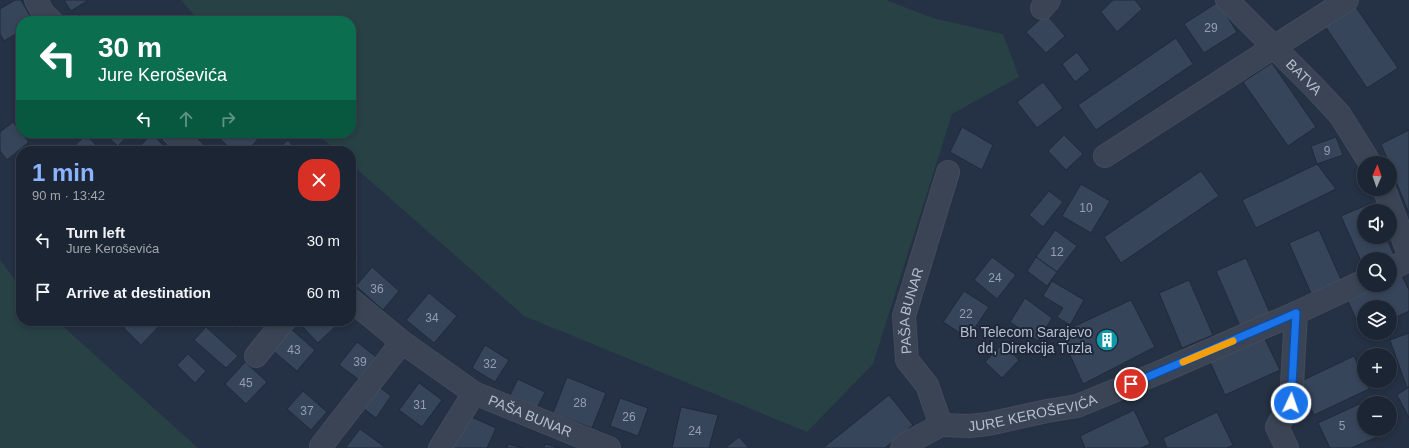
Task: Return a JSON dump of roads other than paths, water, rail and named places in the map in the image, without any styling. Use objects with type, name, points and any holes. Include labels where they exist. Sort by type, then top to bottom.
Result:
[{"type":"street","points":[[36,0],[46,16]]},
{"type":"street","name":"BATVA","points":[[1226,0],[1314,86],[1340,115],[1366,156]]},
{"type":"street","points":[[1105,156],[1347,0]]},
{"type":"street","points":[[178,138],[187,146]]},
{"type":"street","name":"PAŠA BUNAR","points":[[941,425],[927,385],[907,360],[904,316],[948,172]]},
{"type":"street","points":[[1387,196],[1409,254]]},
{"type":"street","points":[[1397,266],[1409,260]]},
{"type":"street","name":"JURE KEROŠEVIĆA","points":[[941,425],[970,426],[988,424],[1077,406],[1158,373],[1296,313],[1357,284]]},
{"type":"street","name":"PAŠA BUNAR","points":[[356,304],[402,342],[474,393],[610,448]]},
{"type":"street","points":[[1287,448],[1277,427],[1291,403],[1296,313]]},
{"type":"street","points":[[256,356],[280,326]]},
{"type":"street","points":[[322,446],[402,342]]},
{"type":"street","name":"PAŠA BUNAR","points":[[440,448],[474,393]]},
{"type":"street","points":[[902,448],[941,425]]},
{"type":"place","name":"Bh Telecom Sarajevo dd, Direkcija Tuzla","points":[[1107,340]]}]
